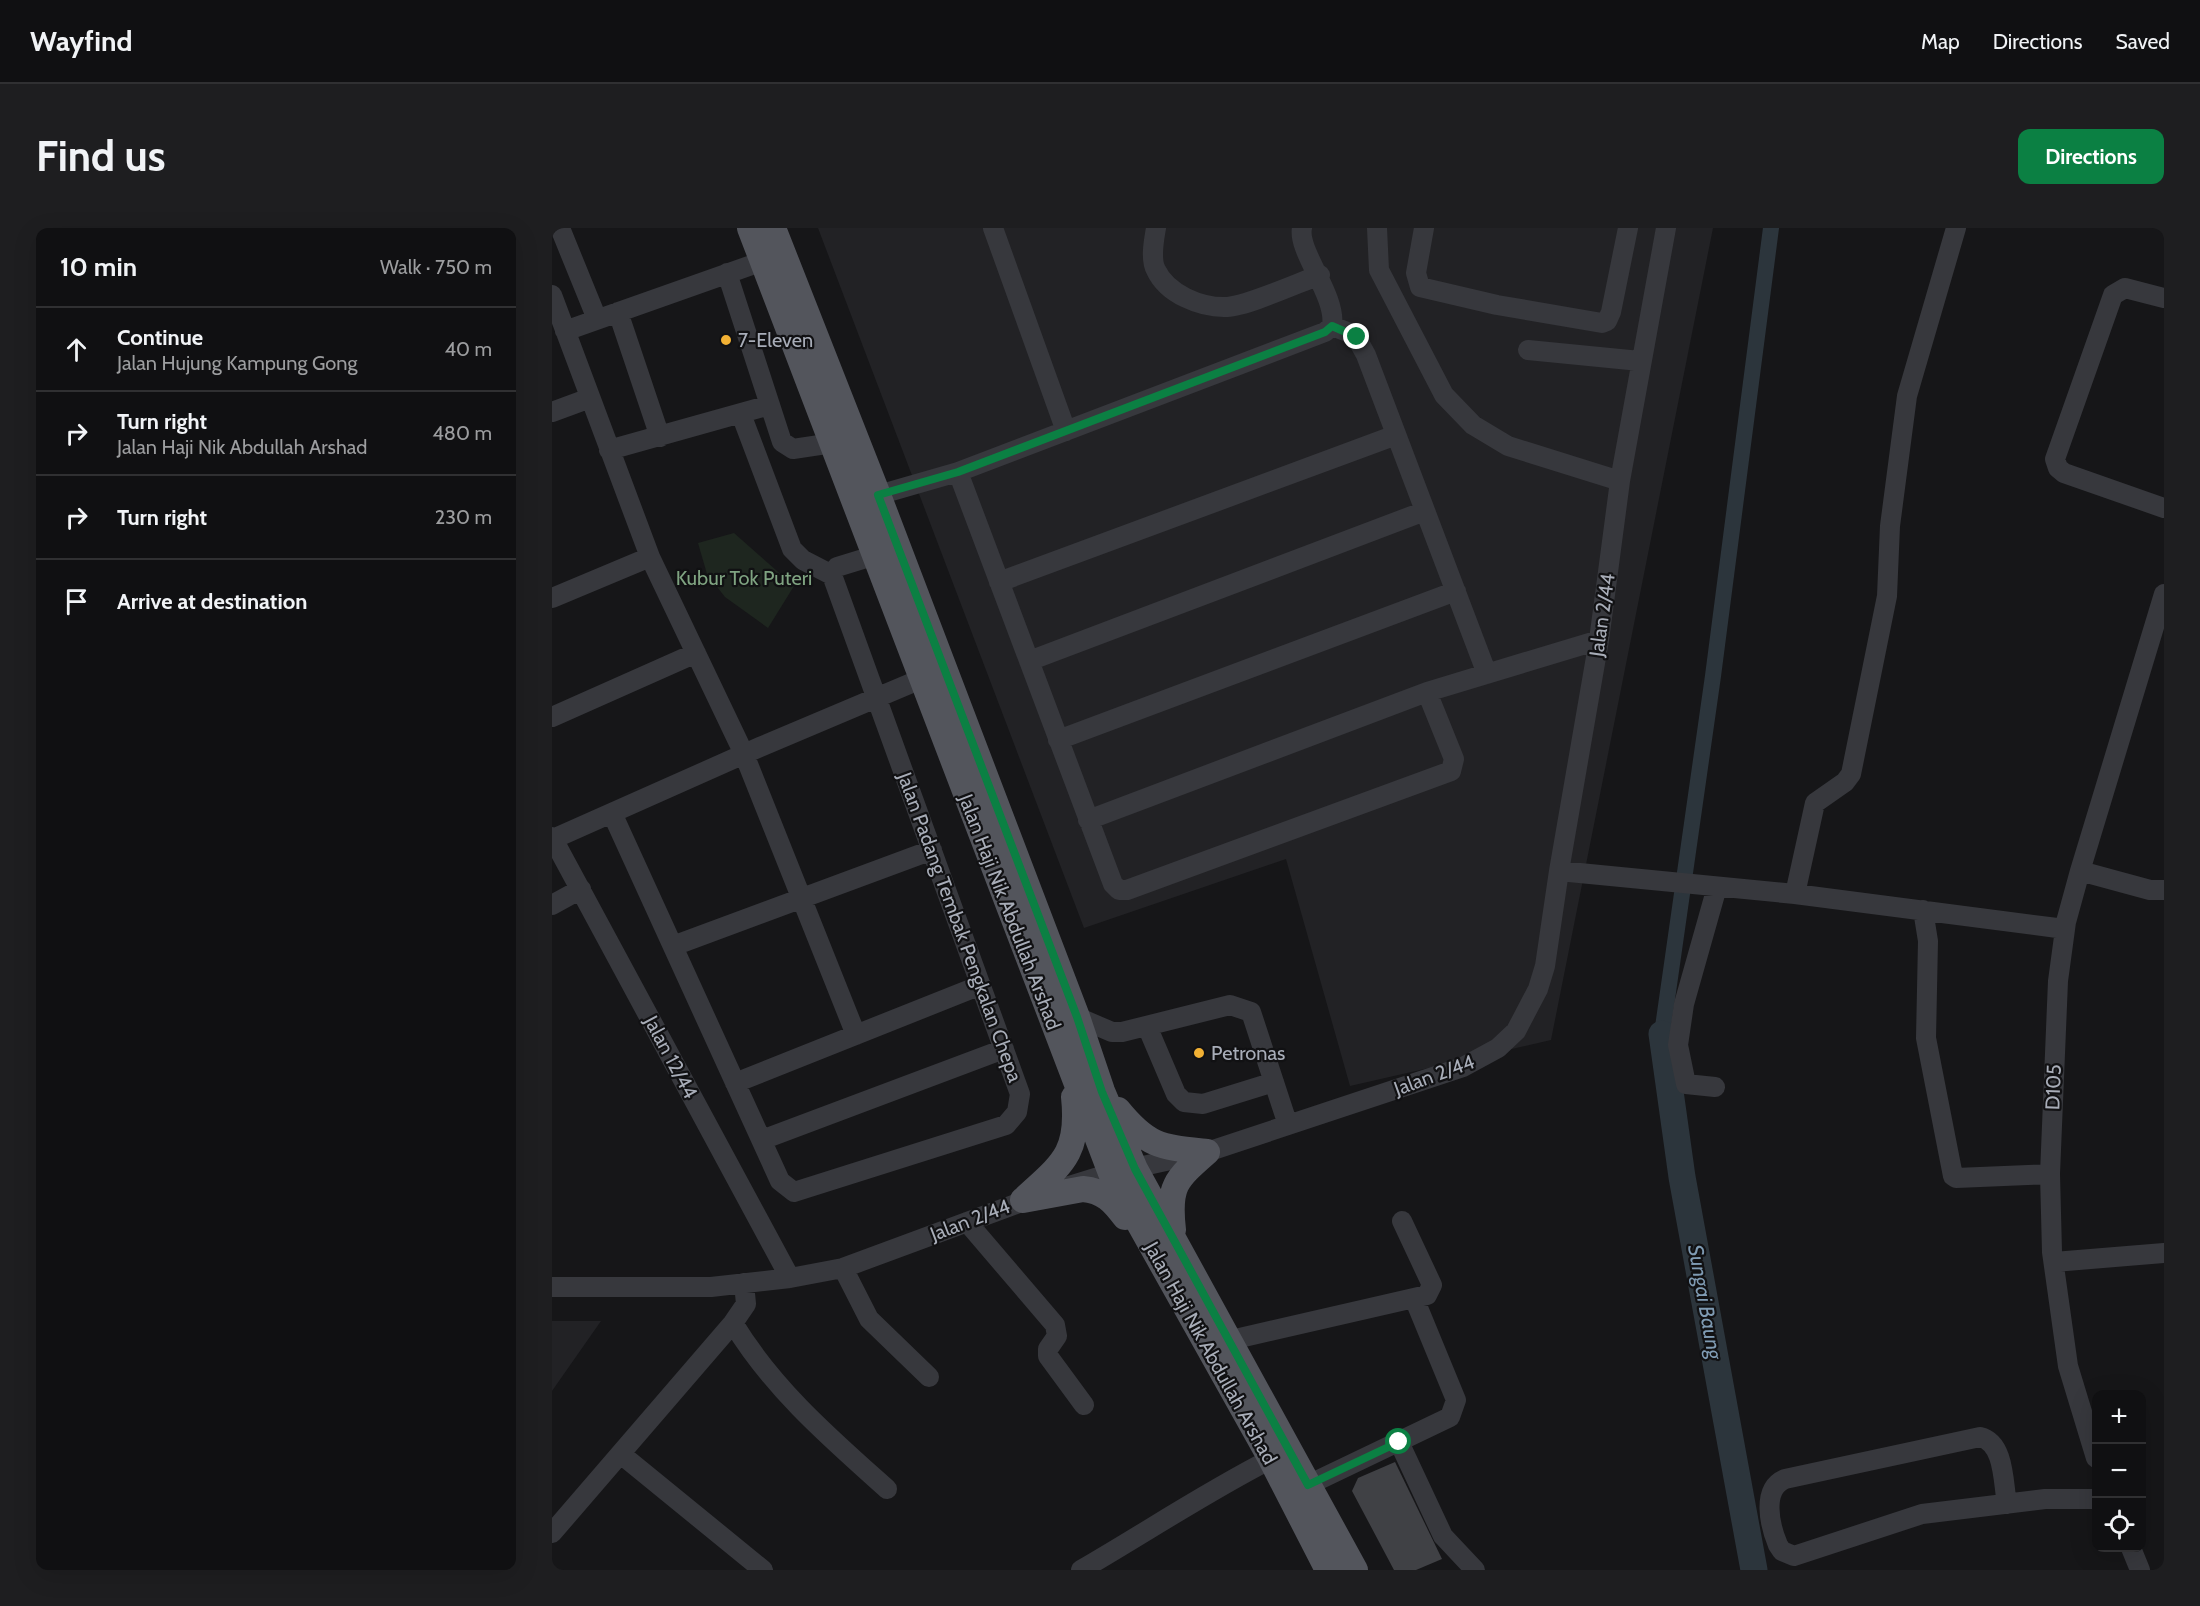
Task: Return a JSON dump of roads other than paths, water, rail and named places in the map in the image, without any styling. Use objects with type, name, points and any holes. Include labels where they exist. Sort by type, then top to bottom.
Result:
[{"type":"main road","name":"Jalan Haji Nik Abdullah Arshad","points":[[750,228],[1071,1071],[1164,1244],[1328,1570]]},
{"type":"main road","name":"Jalan Haji Nik Abdullah Arshad","points":[[773,228],[878,495],[1077,1017],[1102,1092],[1123,1171]]},
{"type":"main road","points":[[1023,1200],[1060,1166],[1074,1140],[1077,1124],[1071,1071]]},
{"type":"main road","points":[[1102,1092],[1138,1134],[1169,1148],[1207,1152]]},
{"type":"main road","points":[[1164,1244],[1175,1183],[1207,1152]]},
{"type":"main road","points":[[1023,1200],[1083,1189],[1102,1193],[1164,1244]]},
{"type":"main road","name":"Jalan Haji Nik Abdullah Arshad","points":[[1164,1244],[1231,1340],[1355,1570]]},
{"type":"street","points":[[560,228],[597,319]]},
{"type":"street","points":[[993,228],[1066,431]]},
{"type":"street","points":[[1156,228],[1155,269],[1170,288],[1191,300],[1229,307],[1320,275]]},
{"type":"street","points":[[1302,228],[1301,239],[1320,275],[1332,326]]},
{"type":"street","points":[[1377,228],[1379,270],[1444,395],[1473,425],[1509,446],[1620,481]]},
{"type":"street","points":[[1424,228],[1416,273],[1420,287],[1497,305],[1602,323],[1607,321],[1611,312],[1628,228]]},
{"type":"street","name":"Jalan 2/44","points":[[552,1287],[711,1287],[790,1278],[843,1268],[1023,1200],[1123,1171],[1207,1152],[1463,1066],[1498,1048],[1516,1031],[1538,989],[1545,966],[1599,640],[1620,481],[1666,228]]},
{"type":"street","points":[[1796,894],[1815,802],[1845,782],[1851,774],[1887,596],[1890,526],[1907,396],[1956,228]]},
{"type":"street","points":[[565,331],[764,261]]},
{"type":"street","points":[[728,273],[782,442],[786,447],[793,449],[833,443]]},
{"type":"street","points":[[2164,298],[2125,288],[2113,294],[2055,459],[2058,468],[2064,473],[2164,508]]},
{"type":"street","points":[[552,295],[650,557],[744,754],[856,1035]]},
{"type":"street","points":[[618,312],[660,436]]},
{"type":"street","points":[[878,495],[958,472],[1325,332],[1332,326]]},
{"type":"street","points":[[1332,326],[1352,333],[1359,340],[1487,674]]},
{"type":"street","points":[[1528,350],[1640,361]]},
{"type":"street","points":[[552,412],[590,398]]},
{"type":"street","points":[[609,450],[770,405]]},
{"type":"street","points":[[741,414],[792,549],[803,560],[832,575],[837,567],[876,555]]},
{"type":"street","points":[[999,582],[1396,435]]},
{"type":"street","points":[[958,472],[1113,884],[1123,891],[1448,774],[1454,768],[1454,759],[1427,692]]},
{"type":"street","points":[[1029,661],[1425,511]]},
{"type":"street","points":[[552,598],[650,557]]},
{"type":"street","name":"Jalan Padang Tembak Pengkalan Chepa","points":[[612,813],[780,1181],[794,1192],[1006,1125],[1017,1112],[1020,1094],[832,575]]},
{"type":"street","points":[[1058,740],[1456,591]]},
{"type":"street","name":"D105","points":[[2093,1444],[2068,1366],[2054,1262],[2050,1174],[2058,981],[2066,929],[2080,871],[2164,594]]},
{"type":"street","points":[[1088,820],[1427,692],[1599,640]]},
{"type":"street","points":[[552,717],[696,653]]},
{"type":"street","points":[[553,838],[921,679]]},
{"type":"street","name":"Jalan 12/44","points":[[553,838],[790,1278]]},
{"type":"street","points":[[673,946],[932,850]]},
{"type":"street","points":[[1559,871],[1796,894],[2066,929]]},
{"type":"street","points":[[2080,871],[2150,890],[2164,890]]},
{"type":"street","points":[[1715,1087],[1686,1084],[1678,1045],[1684,1004],[1717,887]]},
{"type":"street","points":[[552,904],[581,889]]},
{"type":"street","points":[[1923,910],[1928,941],[1926,1038],[1953,1176],[1956,1178],[2050,1174]]},
{"type":"street","points":[[735,1083],[981,985]]},
{"type":"street","points":[[1077,1017],[1112,1032],[1147,1026],[1230,1005],[1242,1007],[1251,1012],[1288,1125]]},
{"type":"street","points":[[1147,1026],[1176,1094],[1185,1101],[1203,1104],[1274,1083]]},
{"type":"street","points":[[762,1140],[1004,1049]]},
{"type":"street","points":[[1231,1340],[1427,1295],[1432,1285],[1402,1221]]},
{"type":"street","points":[[967,1222],[1055,1325],[1057,1336],[1048,1348],[1048,1356],[1084,1405]]},
{"type":"street","points":[[2054,1262],[2164,1253]]},
{"type":"street","points":[[843,1268],[869,1318],[929,1377]]},
{"type":"street","points":[[552,1533],[622,1455],[733,1323],[746,1304],[744,1283]]},
{"type":"street","points":[[1308,1485],[1450,1417],[1456,1400],[1414,1298]]},
{"type":"street","points":[[733,1323],[753,1355],[808,1418],[886,1489]]},
{"type":"street","points":[[2007,1504],[1996,1448],[1992,1442],[1980,1437],[1785,1479],[1774,1485],[1769,1501],[1778,1545],[1782,1551],[1794,1556],[1922,1514],[2007,1504],[2045,1499],[2092,1499]]},
{"type":"street","points":[[1399,1442],[1443,1536],[1475,1570]]},
{"type":"street","points":[[622,1455],[764,1570]]},
{"type":"street","points":[[1081,1570],[1171,1519],[1227,1482],[1271,1459]]},
{"type":"street","points":[[2133,1552],[2140,1570]]},
{"type":"waterway","points":[[1662,1034],[1713,676],[1771,228]]},
{"type":"waterway","name":"Sungai Baung","points":[[1662,1034],[1682,1177],[1754,1570]]},
{"type":"place","name":"7-Eleven","points":[[726,340]]},
{"type":"place","name":"Petronas","points":[[1199,1053]]},
{"type":"park label","name":"Kubur Tok Puteri","points":[[744,578]]}]
